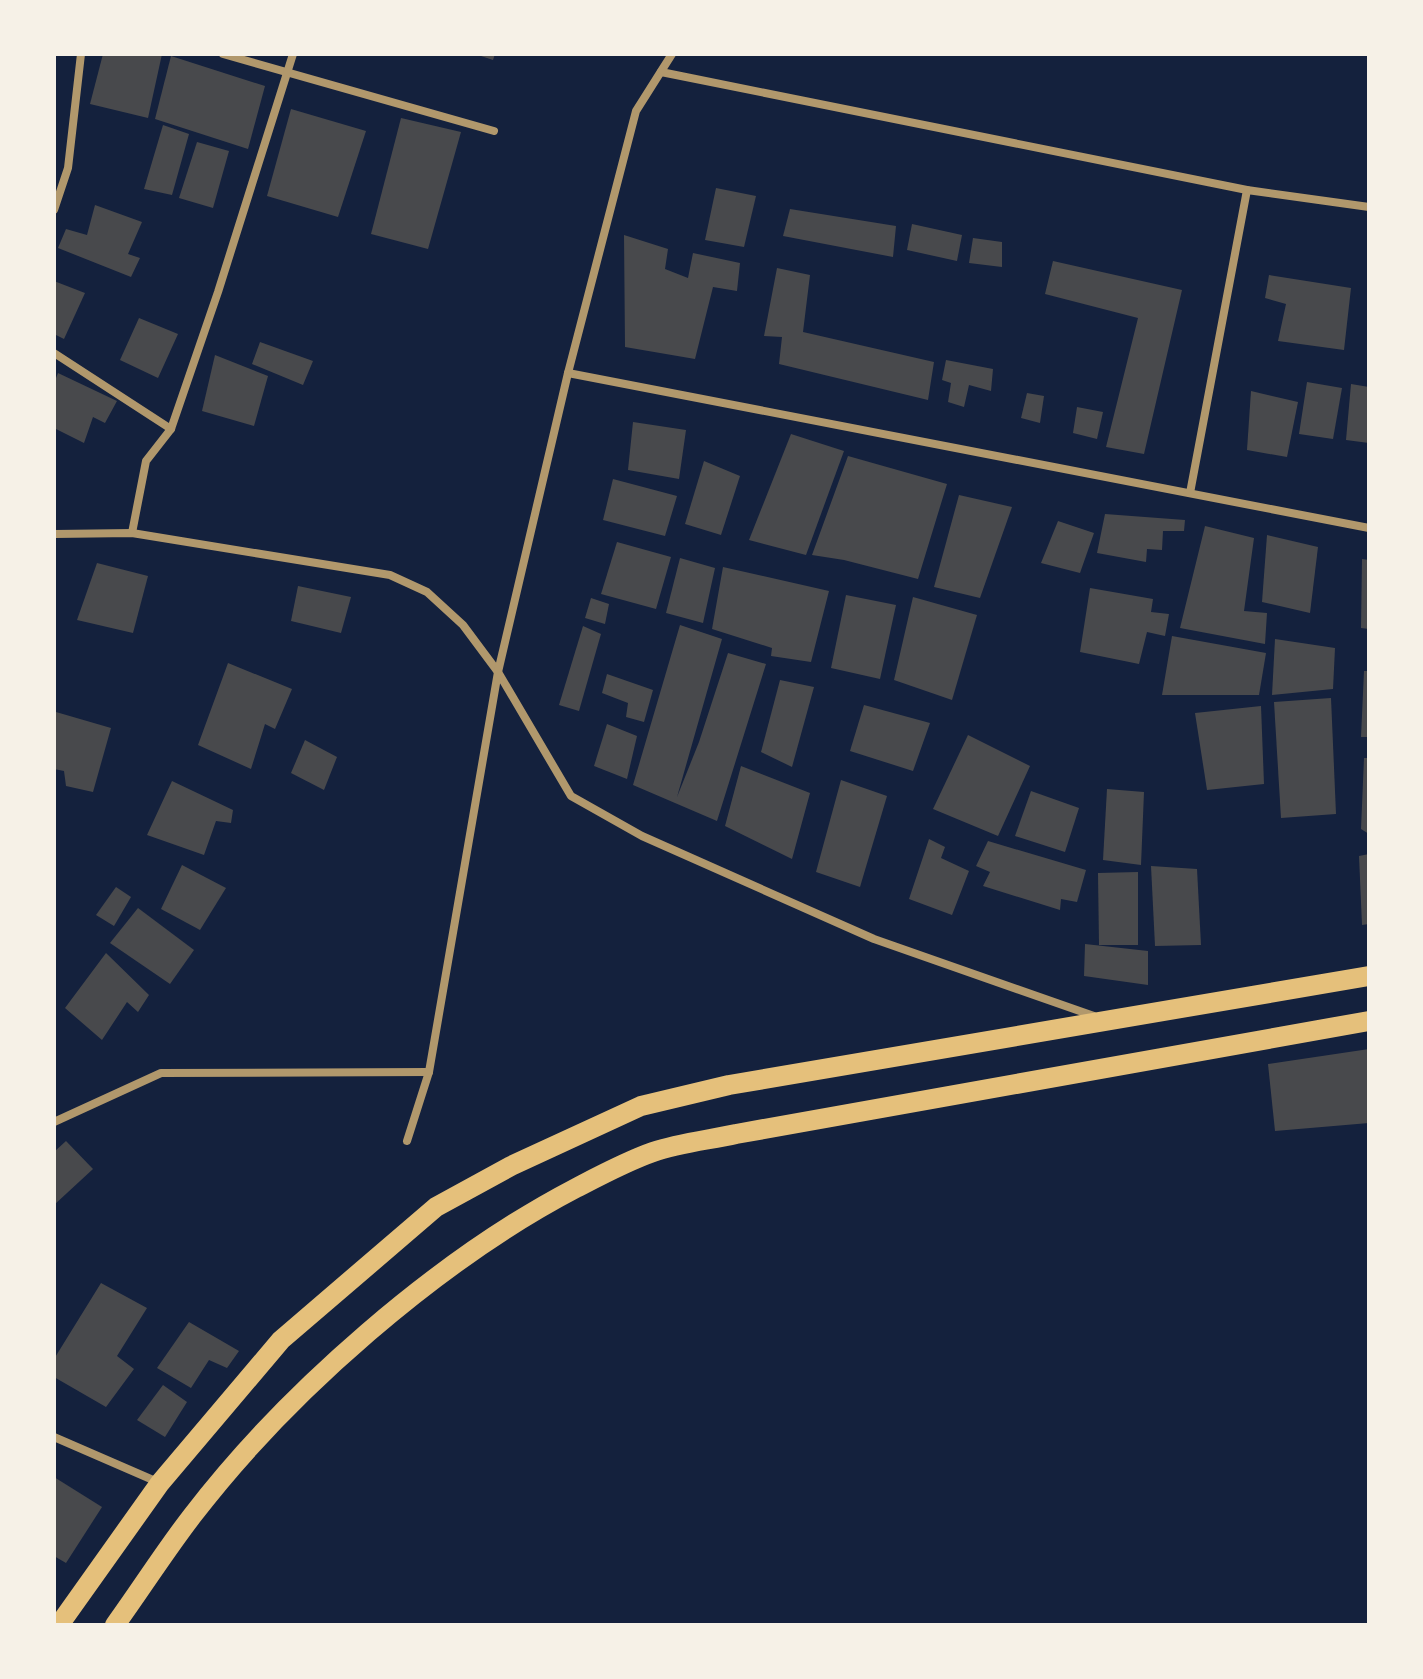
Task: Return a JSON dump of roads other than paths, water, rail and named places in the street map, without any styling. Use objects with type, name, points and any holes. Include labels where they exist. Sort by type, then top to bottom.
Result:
[{"type":"main road","points":[[59,1625],[160,1483],[281,1340],[436,1207],[565,1139],[641,1106],[729,1085],[1369,976]]},
{"type":"main road","points":[[115,1625],[192,1516],[250,1447],[313,1384],[395,1310],[469,1255],[530,1212],[598,1177],[654,1151],[736,1134],[1369,1021]]},
{"type":"street","points":[[54,210],[68,168],[81,54]]},
{"type":"street","points":[[223,54],[494,131]]},
{"type":"street","points":[[132,533],[146,461],[171,429],[293,54]]},
{"type":"street","points":[[407,1141],[429,1072],[498,672],[568,373],[636,111],[672,54]]},
{"type":"street","points":[[661,72],[1247,190],[1369,207]]},
{"type":"street","points":[[1190,493],[1247,190]]},
{"type":"street","points":[[54,353],[171,429]]},
{"type":"street","points":[[568,373],[1369,528]]},
{"type":"street","points":[[54,534],[132,533],[390,575],[427,592],[463,625],[498,672],[571,796],[642,836],[874,939],[1106,1021]]},
{"type":"street","points":[[54,1122],[161,1073],[429,1072]]},
{"type":"street","points":[[54,1437],[160,1483]]}]
